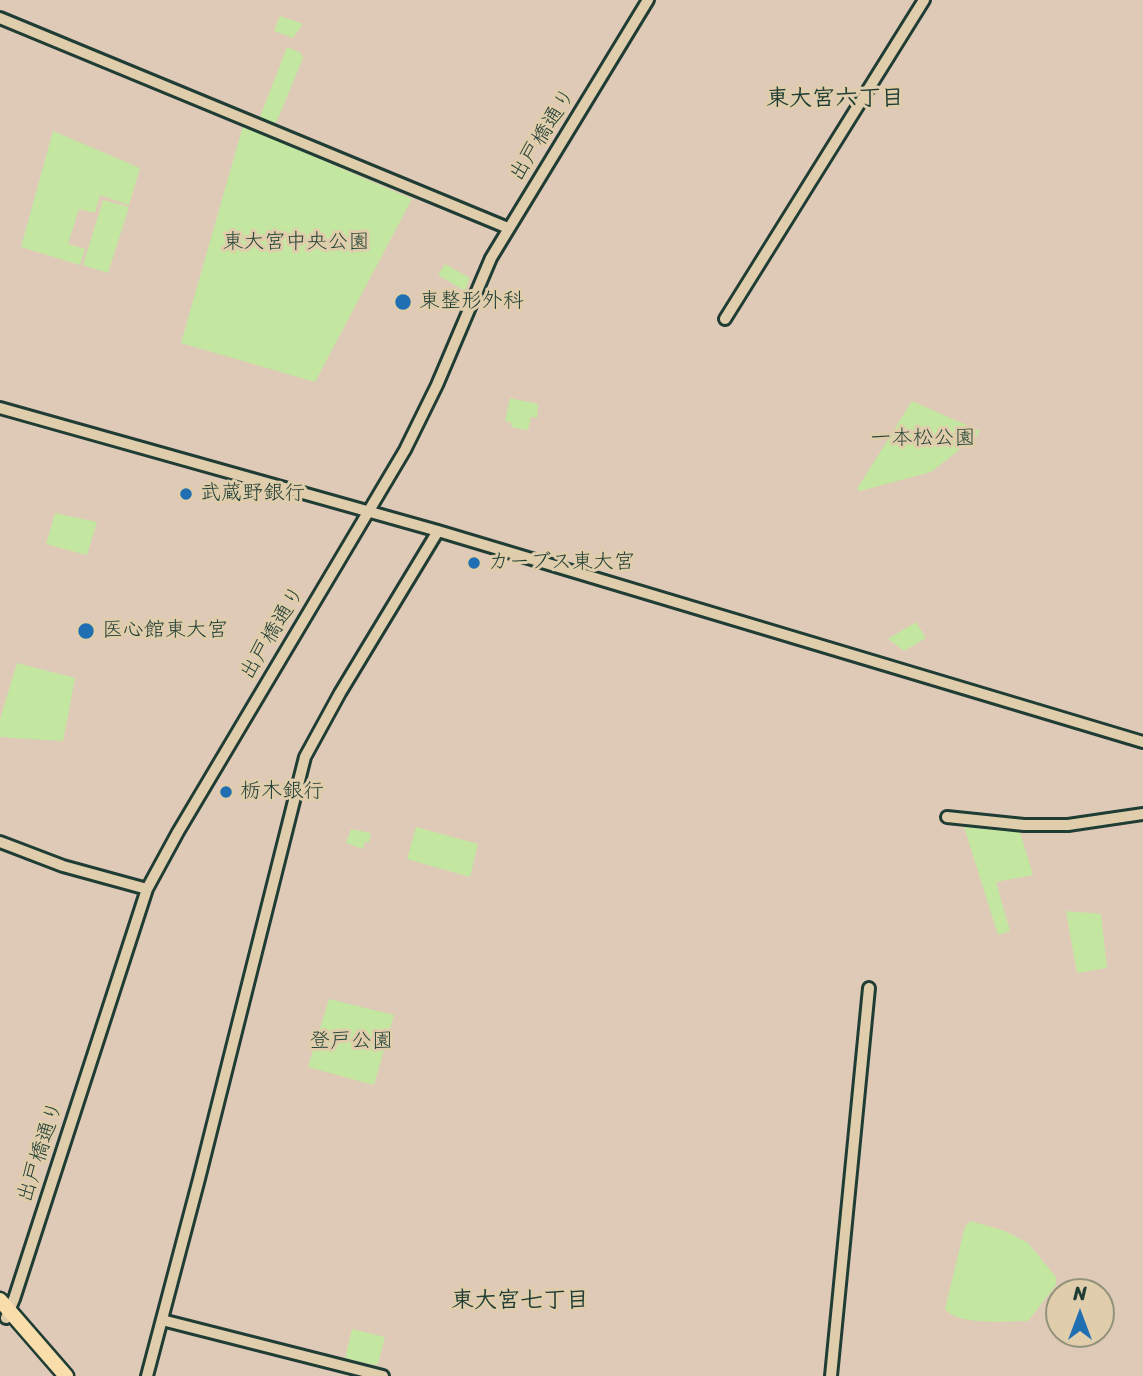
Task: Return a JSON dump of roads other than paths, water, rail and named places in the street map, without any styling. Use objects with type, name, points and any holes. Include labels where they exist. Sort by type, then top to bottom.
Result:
[{"type":"main road","points":[[4,1310],[54,1376]]},
{"type":"main road","points":[[4,1310],[66,1376]]},
{"type":"street","name":"出戸橋通り","points":[[4,1310],[147,888],[428,406],[478,285],[508,228],[648,0]]},
{"type":"street","points":[[725,319],[925,0]]},
{"type":"street","points":[[0,18],[508,228]]},
{"type":"street","points":[[0,408],[438,531],[1143,742]]},
{"type":"street","points":[[147,1376],[305,757],[340,693],[438,531]]},
{"type":"street","points":[[947,817],[1024,825],[1068,825],[1143,814]]},
{"type":"street","points":[[0,842],[63,866],[147,888]]},
{"type":"street","points":[[831,1376],[869,988]]},
{"type":"street","points":[[162,1320],[383,1376]]},
{"type":"place","name":"東整形外科","points":[[403,302]]},
{"type":"place","name":"武蔵野銀行","points":[[186,494]]},
{"type":"place","name":"カーブス東大宮","points":[[474,563]]},
{"type":"place","name":"医心館東大宮","points":[[86,631]]},
{"type":"place","name":"栃木銀行","points":[[226,792]]},
{"type":"district","name":"東大宮六丁目","points":[[835,99]]},
{"type":"district","name":"東大宮七丁目","points":[[520,1301]]},
{"type":"park label","name":"東大宮中央公園","points":[[296,243]]},
{"type":"park label","name":"一本松公園","points":[[923,439]]},
{"type":"park label","name":"登戸公園","points":[[351,1042]]}]
